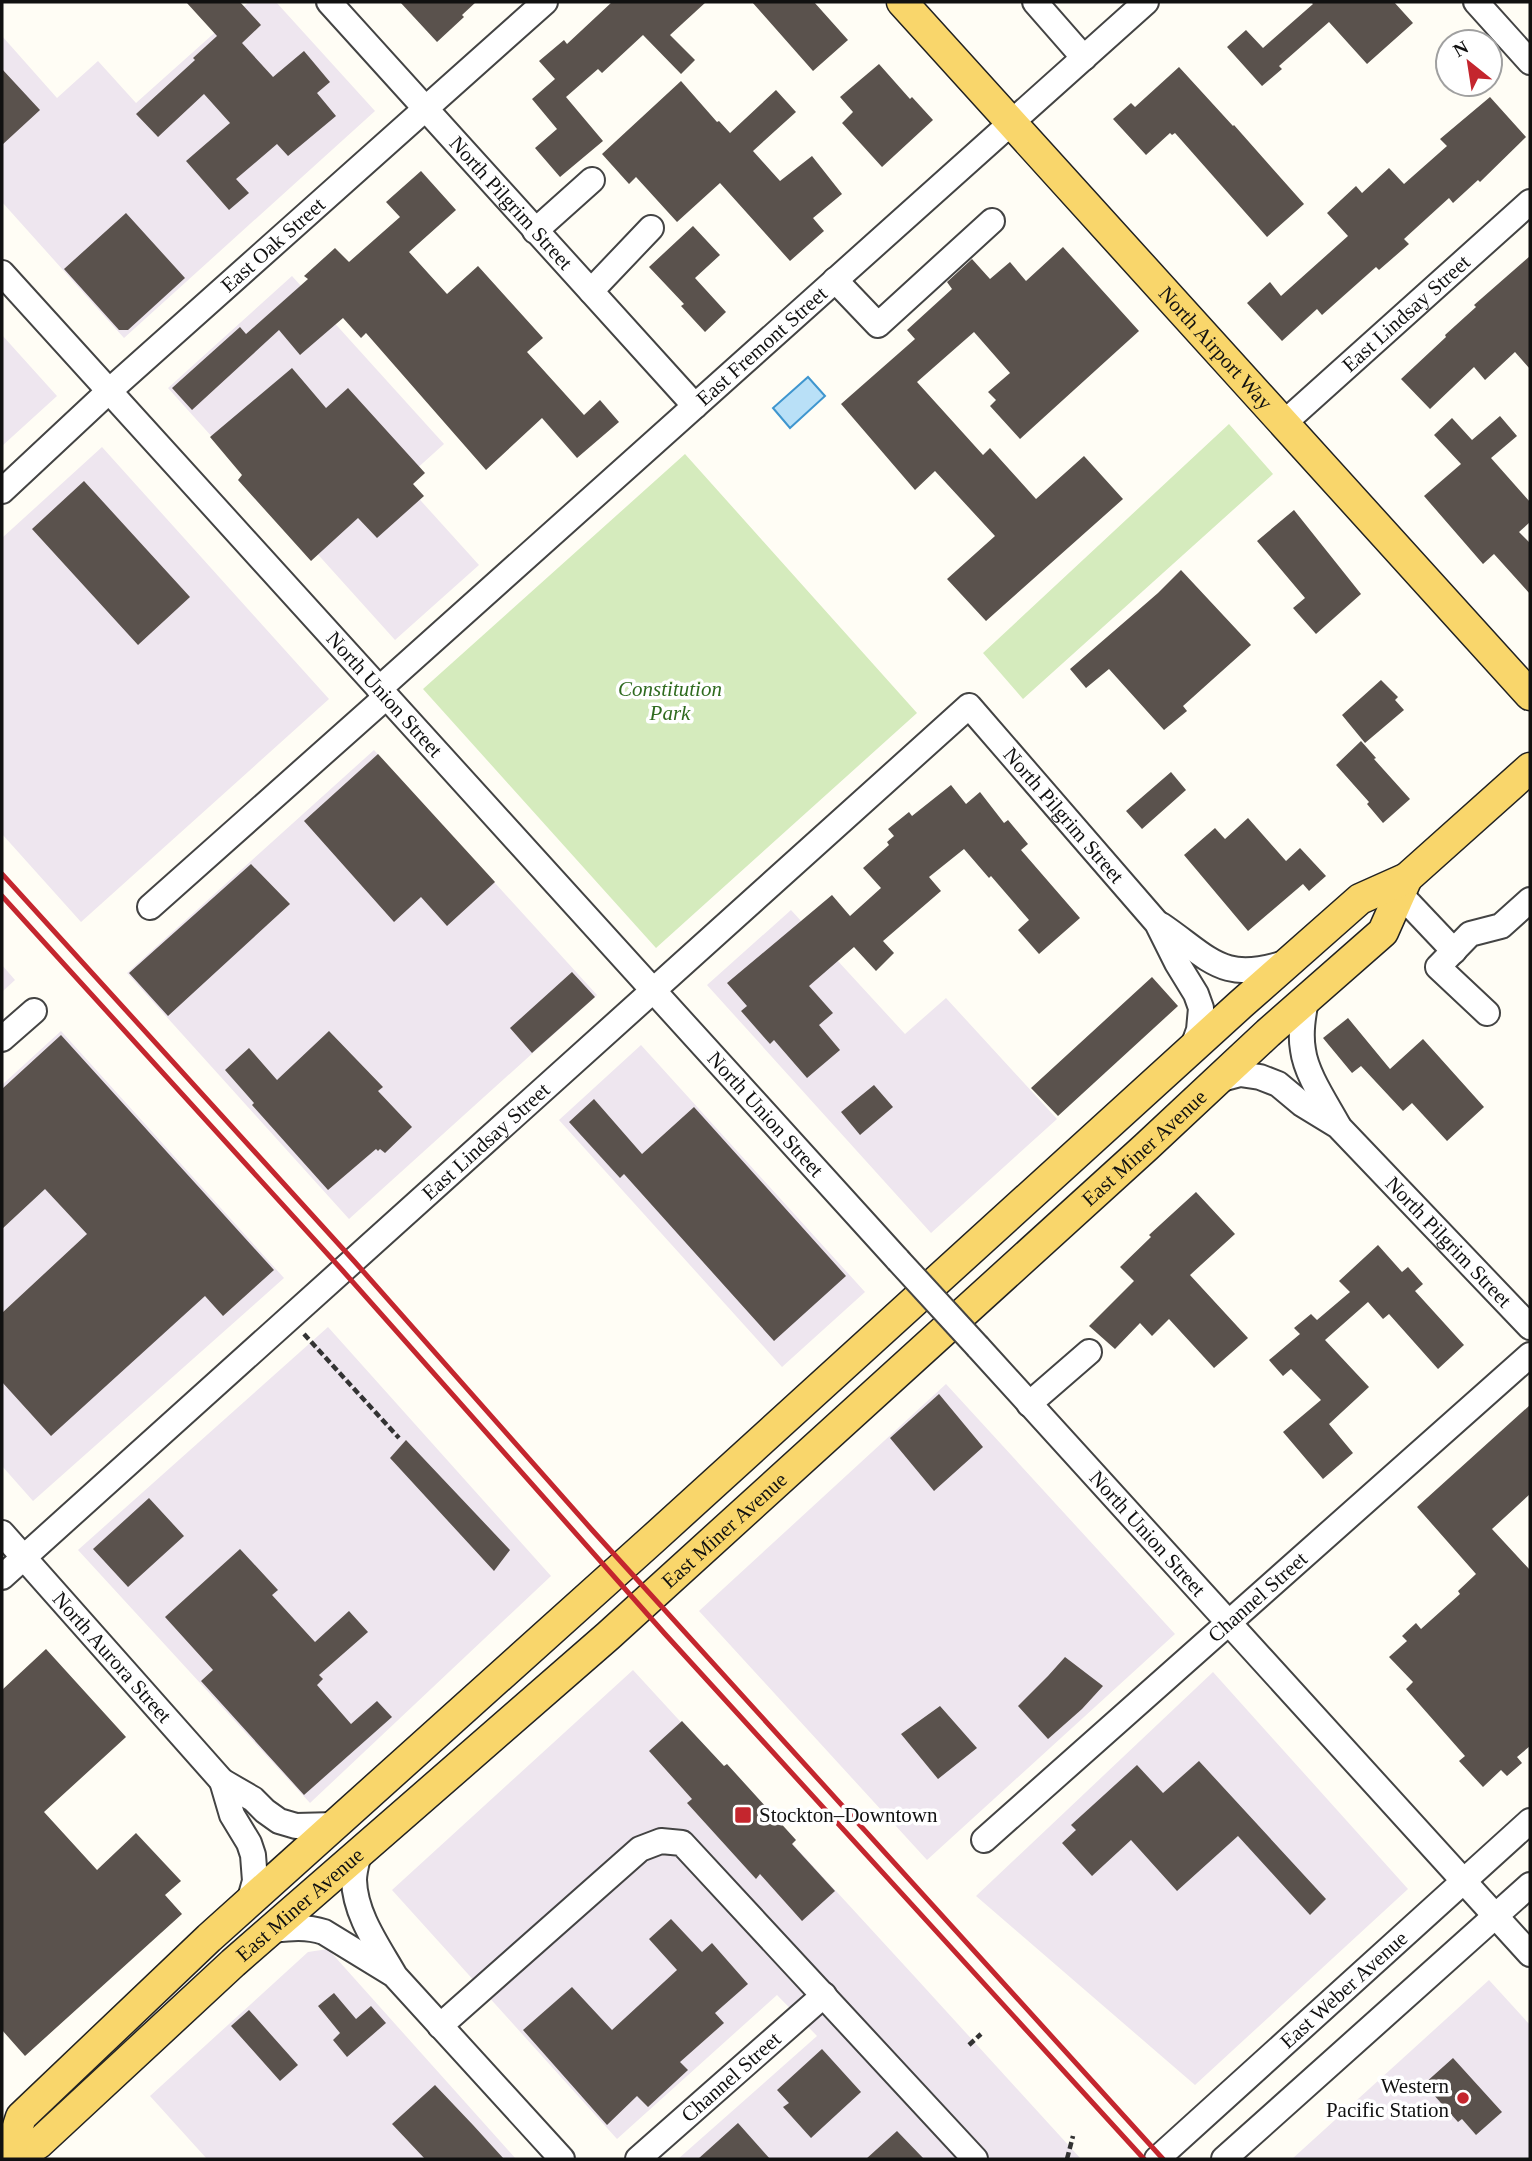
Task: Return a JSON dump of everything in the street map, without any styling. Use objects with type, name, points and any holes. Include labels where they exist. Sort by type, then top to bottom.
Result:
[{"type":"main road","name":"North Airport Way","points":[[902,2],[1530,695]]},
{"type":"main road","name":"East Miner Avenue","points":[[7,2152],[38,2144],[272,1930],[608,1636],[1383,932],[1403,886],[1530,768]]},
{"type":"main road","name":"East Miner Avenue","points":[[7,2152],[21,2117],[249,1902],[1360,899],[1403,886]]},
{"type":"street","name":"North Pilgrim Street","points":[[329,2],[695,406]]},
{"type":"street","name":"East Oak Street","points":[[2,491],[108,391],[545,2]]},
{"type":"street","points":[[1035,2],[1084,58]]},
{"type":"street","points":[[1476,2],[1530,62]]},
{"type":"street","name":"East Fremont Street","points":[[150,907],[695,406],[1012,124],[1137,5]]},
{"type":"street","points":[[535,230],[592,180]]},
{"type":"street","name":"East Lindsay Street","points":[[1284,423],[1530,202]]},
{"type":"street","points":[[835,280],[878,325],[992,221]]},
{"type":"street","points":[[591,291],[651,228]]},
{"type":"street","name":"North Union Street","points":[[2,273],[1530,1954]]},
{"type":"street","name":"North Pilgrim Street","points":[[969,706],[1157,923],[1211,962],[1226,969],[1265,970],[1289,962]]},
{"type":"street","name":"East Lindsay Street","points":[[2,1577],[969,706]]},
{"type":"street","points":[[1403,886],[1454,951]]},
{"type":"street","points":[[1487,1013],[1438,967],[1469,934],[1501,926],[1530,900]]},
{"type":"street","name":"North Pilgrim Street","points":[[1157,923],[1201,1008],[1199,1030],[1192,1049]]},
{"type":"street","name":"North Pilgrim Street","points":[[1306,1000],[1301,1027],[1303,1051],[1309,1071],[1338,1126]]},
{"type":"street","points":[[2,1039],[34,1011]]},
{"type":"street","name":"North Pilgrim Street","points":[[1218,1080],[1240,1074],[1260,1077],[1278,1084],[1302,1104],[1338,1126],[1530,1327]]},
{"type":"street","points":[[1028,1404],[1089,1352]]},
{"type":"street","name":"Channel Street","points":[[984,1840],[1530,1355]]},
{"type":"street","name":"North Aurora Street","points":[[2,1533],[222,1781],[253,1799],[279,1821],[296,1826],[335,1825]]},
{"type":"street","name":"North Aurora Street","points":[[222,1781],[232,1815],[253,1855],[255,1881],[249,1902]]},
{"type":"street","name":"East Weber Avenue","points":[[1157,2159],[1530,1821]]},
{"type":"street","points":[[440,2026],[640,1849],[662,1841],[682,1843],[975,2159]]},
{"type":"street","points":[[359,1853],[354,1878],[357,1902],[395,1976],[562,2159]]},
{"type":"street","points":[[1224,2159],[1530,1885]]},
{"type":"street","points":[[272,1930],[296,1927],[324,1932],[395,1976]]},
{"type":"street","name":"Channel Street","points":[[638,2159],[824,1995]]},
{"type":"path","points":[[290,1318],[399,1438]]},
{"type":"path","points":[[968,2045],[981,2034]]},
{"type":"path","points":[[1067,2159],[1073,2136]]},
{"type":"shaded area","points":[[249,2],[276,2],[375,111],[124,338],[2,202],[2,36],[57,98],[98,61],[136,103]]},
{"type":"shaded area","points":[[292,276],[444,444],[403,481],[479,565],[395,640],[168,388]]},
{"type":"shaded area","points":[[2,335],[57,396],[2,446]]},
{"type":"shaded area","points":[[102,447],[329,699],[81,922],[2,834],[2,538]]},
{"type":"shaded area","points":[[374,750],[597,995],[349,1219],[127,973]]},
{"type":"shaded area","points":[[791,910],[905,1034],[946,998],[1057,1119],[931,1233],[707,985]]},
{"type":"shaded area","points":[[2,965],[15,980],[2,992]]},
{"type":"shaded area","points":[[61,1031],[284,1278],[33,1501],[2,1466],[2,1085]]},
{"type":"shaded area","points":[[641,1045],[865,1292],[782,1367],[559,1120]]},
{"type":"shaded area","points":[[328,1327],[551,1576],[310,1803],[78,1550]]},
{"type":"shaded area","points":[[946,1384],[1175,1634],[927,1860],[699,1611]]},
{"type":"shaded area","points":[[633,1670],[1081,2159],[678,2159],[817,2036],[777,1995],[617,2139],[392,1890]]},
{"type":"shaded area","points":[[1213,1672],[1408,1889],[1195,2085],[976,1896]]},
{"type":"shaded area","points":[[328,1949],[516,2159],[207,2159],[150,2096],[308,1952]]},
{"type":"shaded area","points":[[1489,1980],[1530,2025],[1530,2159],[1292,2159]]},
{"type":"green space","points":[[1229,424],[1273,474],[1023,699],[983,653]]},
{"type":"green space","name":"Constitution Park","points":[[685,454],[917,713],[656,948],[423,689]]},
{"type":"water","points":[[808,377],[825,396],[790,428],[773,408]]},
{"type":"building","points":[[186,2],[240,2],[261,25],[242,43],[273,77],[304,51],[330,82],[317,93],[336,116],[288,156],[277,144],[236,179],[249,193],[229,210],[186,161],[230,123],[204,94],[158,137],[136,114],[217,36]]},
{"type":"building","points":[[400,2],[476,2],[437,42]]},
{"type":"building","points":[[612,2],[706,2],[670,35],[695,60],[681,74],[643,35],[602,73],[598,69],[566,97],[603,141],[560,177],[535,148],[557,129],[532,99],[555,79],[539,61],[564,40],[567,44]]},
{"type":"building","points":[[752,2],[814,2],[848,40],[813,71]]},
{"type":"building","points":[[1311,2],[1394,2],[1413,23],[1367,64],[1329,22],[1279,66],[1282,69],[1262,86],[1227,47],[1246,30],[1263,48],[1313,4]]},
{"type":"building","points":[[879,64],[933,120],[882,167],[842,123],[853,112],[840,97]]},
{"type":"building","points":[[1179,67],[1304,204],[1267,237],[1175,133],[1170,133],[1146,155],[1113,119],[1131,103],[1135,107]]},
{"type":"building","points":[[2,69],[40,110],[2,145]]},
{"type":"building","points":[[681,81],[730,133],[776,90],[796,112],[753,151],[780,181],[812,156],[842,194],[813,218],[824,231],[790,261],[720,183],[677,222],[636,177],[629,184],[602,154]]},
{"type":"building","points":[[1489,98],[1526,137],[1480,182],[1478,180],[1453,203],[1449,198],[1404,239],[1409,244],[1379,270],[1376,267],[1322,315],[1317,309],[1282,341],[1247,303],[1270,282],[1281,296],[1348,236],[1327,213],[1356,186],[1362,193],[1389,168],[1404,184],[1447,146],[1440,139]]},
{"type":"building","points":[[421,171],[456,210],[409,252],[447,294],[478,266],[543,338],[527,352],[584,415],[600,400],[619,422],[577,458],[542,418],[486,470],[366,333],[361,338],[343,318],[300,355],[279,330],[192,410],[172,388],[240,327],[246,334],[308,279],[304,276],[335,248],[349,262],[400,217],[386,202]]},
{"type":"building","points":[[126,213],[185,278],[128,330],[119,330],[64,269]]},
{"type":"building","points":[[693,226],[720,255],[695,278],[726,312],[705,332],[681,306],[684,304],[649,267]]},
{"type":"building","points":[[1063,247],[1139,331],[1020,439],[990,406],[996,400],[988,392],[1010,373],[974,332],[917,382],[983,455],[990,448],[1036,499],[1084,456],[1123,499],[986,621],[947,579],[995,536],[935,471],[915,490],[841,404],[915,339],[907,330],[952,289],[947,282],[972,259],[990,279],[1010,262],[1026,281]]},
{"type":"building","points":[[1530,256],[1530,369],[1515,352],[1485,380],[1474,367],[1430,409],[1401,379],[1476,307],[1474,305]]},
{"type":"building","points":[[292,368],[326,408],[348,388],[425,473],[413,484],[424,496],[377,538],[358,518],[311,561],[238,480],[242,475],[210,437]]},
{"type":"building","points":[[1500,416],[1517,436],[1491,458],[1530,502],[1530,522],[1519,532],[1530,543],[1530,594],[1494,554],[1483,564],[1424,496],[1461,464],[1434,435],[1452,418],[1472,440]]},
{"type":"building","points":[[84,481],[190,597],[138,645],[32,529]]},
{"type":"building","points":[[1294,510],[1361,594],[1316,634],[1293,608],[1305,598],[1257,541]]},
{"type":"building","points":[[1181,570],[1251,645],[1183,706],[1187,711],[1164,730],[1109,669],[1086,688],[1070,669]]},
{"type":"building","points":[[1381,680],[1398,697],[1395,700],[1404,710],[1365,743],[1342,715]]},
{"type":"building","points":[[1361,741],[1410,799],[1383,823],[1367,804],[1369,802],[1336,765]]},
{"type":"building","points":[[378,754],[495,882],[447,926],[421,897],[394,922],[304,821]]},
{"type":"building","points":[[1171,772],[1186,790],[1142,829],[1126,811]]},
{"type":"building","points":[[951,785],[966,804],[980,792],[1004,823],[1008,820],[1028,844],[1021,850],[1080,918],[1039,954],[1018,930],[1029,920],[964,849],[929,877],[941,891],[883,941],[894,953],[876,971],[854,947],[809,986],[833,1013],[819,1025],[840,1050],[807,1078],[774,1040],[770,1044],[741,1011],[747,1006],[727,983],[832,895],[850,916],[881,888],[863,868],[889,845],[887,842],[894,836],[888,829],[909,812],[912,816]]},
{"type":"building","points":[[1248,818],[1286,861],[1300,848],[1326,876],[1309,891],[1303,884],[1248,931],[1184,855],[1215,828],[1225,839]]},
{"type":"building","points":[[251,864],[290,904],[168,1016],[129,973]]},
{"type":"building","points":[[572,972],[595,997],[532,1053],[510,1028]]},
{"type":"building","points":[[1152,977],[1178,1006],[1058,1116],[1031,1088]]},
{"type":"building","points":[[1348,1018],[1390,1069],[1423,1039],[1484,1107],[1447,1141],[1412,1103],[1403,1111],[1361,1066],[1352,1073],[1323,1038]]},
{"type":"building","points":[[329,1031],[383,1087],[378,1091],[412,1127],[385,1153],[376,1149],[328,1190],[252,1105],[254,1103],[225,1070],[249,1048],[277,1080]]},
{"type":"building","points":[[61,1035],[274,1270],[223,1316],[205,1296],[51,1436],[2,1382],[2,1313],[87,1234],[45,1189],[2,1229],[2,1089]]},
{"type":"building","points":[[874,1085],[893,1107],[860,1135],[841,1112]]},
{"type":"building","points":[[594,1099],[642,1154],[694,1107],[846,1276],[774,1341],[624,1174],[620,1178],[569,1122]]},
{"type":"building","points":[[1196,1192],[1235,1234],[1190,1275],[1248,1338],[1214,1368],[1169,1319],[1152,1336],[1140,1323],[1115,1349],[1089,1326],[1134,1281],[1120,1267],[1151,1237],[1149,1235]]},
{"type":"building","points":[[1378,1245],[1402,1272],[1408,1267],[1423,1284],[1415,1291],[1464,1345],[1438,1369],[1389,1314],[1383,1319],[1368,1302],[1325,1340],[1369,1387],[1329,1424],[1353,1453],[1323,1479],[1283,1432],[1321,1400],[1291,1369],[1283,1376],[1269,1360],[1300,1334],[1294,1328],[1311,1314],[1317,1320],[1350,1292],[1339,1281]]},
{"type":"building","points":[[939,1394],[983,1447],[934,1491],[890,1438]]},
{"type":"building","points":[[1530,1405],[1530,1494],[1492,1529],[1530,1570],[1530,1746],[1517,1757],[1522,1763],[1507,1776],[1501,1770],[1483,1787],[1459,1761],[1465,1756],[1406,1689],[1413,1682],[1389,1657],[1407,1641],[1402,1636],[1416,1623],[1421,1629],[1460,1594],[1458,1591],[1476,1574],[1417,1507]]},
{"type":"building","points":[[406,1440],[510,1550],[494,1571],[390,1458]]},
{"type":"building","points":[[149,1498],[184,1536],[128,1587],[93,1549]]},
{"type":"building","points":[[240,1549],[278,1590],[272,1595],[315,1642],[349,1611],[368,1632],[319,1675],[323,1679],[317,1685],[351,1724],[377,1701],[392,1717],[304,1795],[201,1681],[213,1670],[165,1617]]},
{"type":"building","points":[[46,1649],[126,1737],[44,1812],[97,1870],[136,1833],[181,1881],[165,1895],[182,1914],[25,2056],[2,2030],[2,1690]]},
{"type":"building","points":[[1065,1657],[1103,1686],[1048,1739],[1018,1706]]},
{"type":"building","points":[[940,1706],[977,1748],[938,1779],[901,1734]]},
{"type":"building","points":[[682,1721],[724,1766],[727,1764],[796,1840],[792,1844],[835,1891],[802,1921],[760,1874],[756,1879],[687,1803],[692,1799],[649,1751]]},
{"type":"building","points":[[1199,1761],[1326,1899],[1310,1915],[1238,1836],[1177,1891],[1131,1840],[1092,1876],[1062,1843],[1076,1830],[1071,1825],[1137,1765],[1163,1793]]},
{"type":"building","points":[[671,1919],[702,1952],[712,1943],[748,1984],[715,2013],[724,2023],[680,2062],[688,2070],[648,2107],[637,2096],[607,2125],[523,2030],[572,1987],[612,2030],[677,1970],[649,1939]]},
{"type":"building","points":[[334,1993],[356,2019],[371,2006],[386,2023],[347,2057],[333,2040],[340,2033],[318,2006]]},
{"type":"building","points":[[249,2010],[298,2065],[280,2081],[231,2026]]},
{"type":"building","points":[[822,2049],[861,2092],[811,2138],[783,2107],[789,2103],[777,2090]]},
{"type":"building","name":"Western Pacific Station","points":[[1453,2058],[1502,2112],[1476,2135],[1462,2119],[1458,2122],[1424,2084]]},
{"type":"building","points":[[435,2085],[504,2159],[425,2159],[392,2124]]},
{"type":"building","points":[[738,2123],[770,2159],[698,2159]]},
{"type":"building","points":[[897,2131],[924,2159],[866,2159]]},
{"type":"railway","points":[[2,874],[1163,2159]]},
{"type":"railway","points":[[2,896],[343,1271],[665,1634],[1144,2159]]},
{"type":"place","name":"Stockton–Downtown","points":[[743,1815]]},
{"type":"place","name":"Western Pacific Station","points":[[1463,2098]]}]
